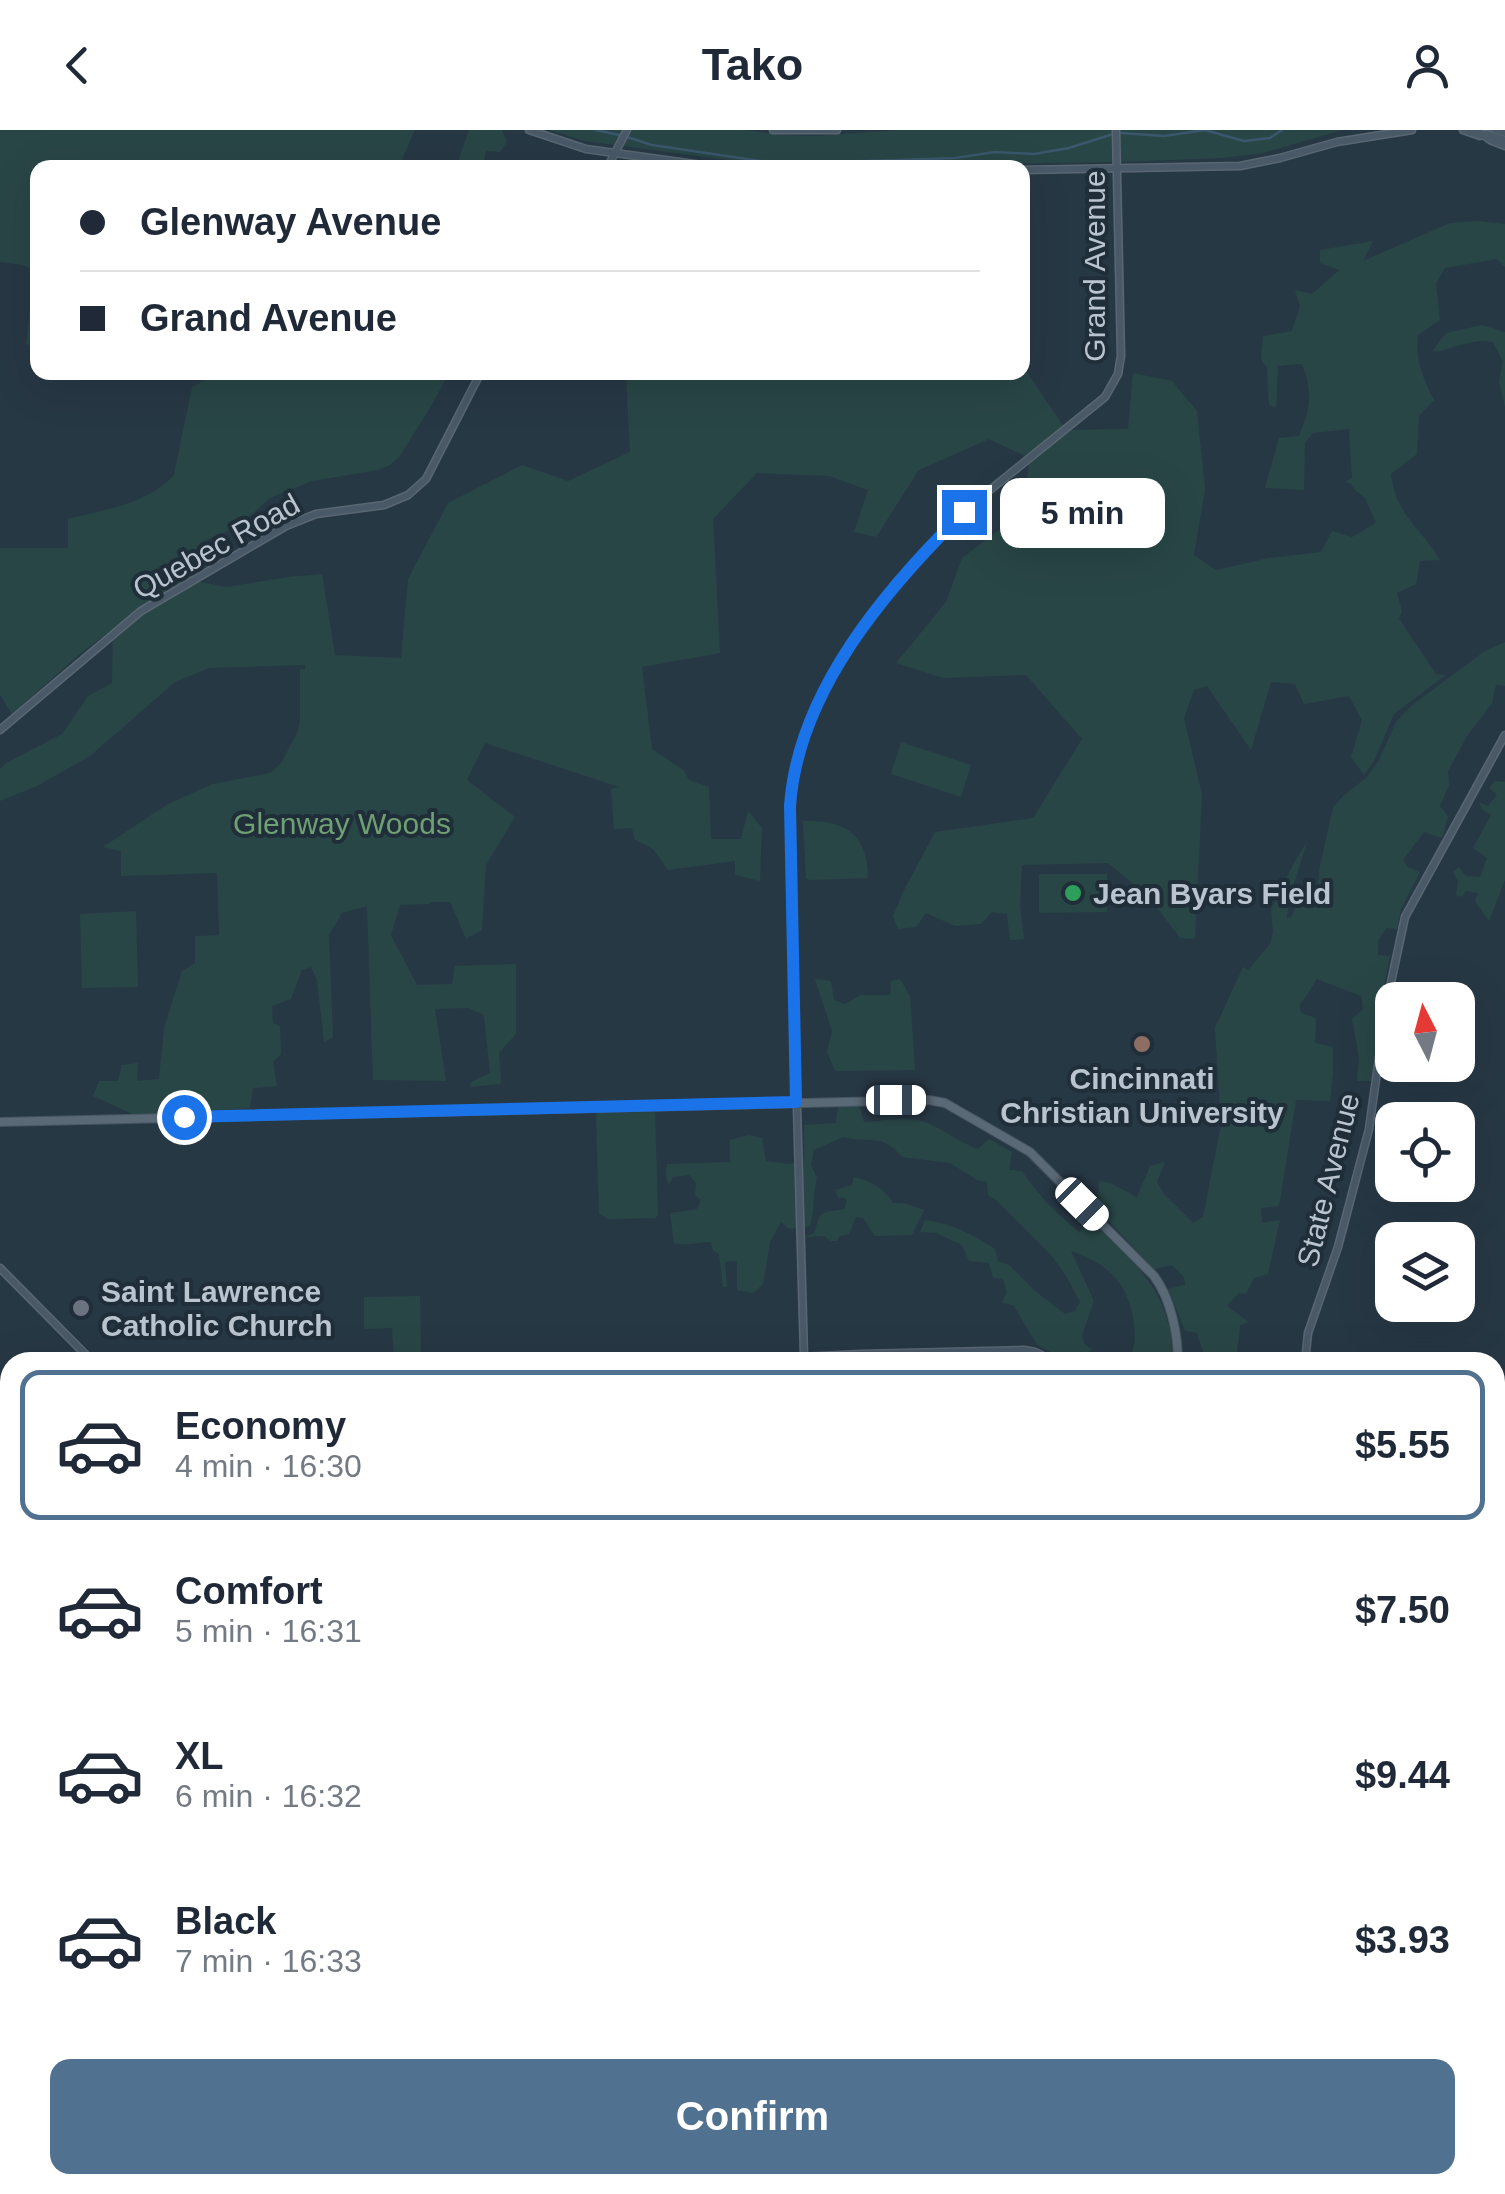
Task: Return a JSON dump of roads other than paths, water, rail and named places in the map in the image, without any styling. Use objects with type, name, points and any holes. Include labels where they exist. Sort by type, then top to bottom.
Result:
[{"type":"main road","points":[[0,1122],[796,1102],[938,1102],[1030,1152],[1157,1280],[1178,1335],[1178,1352]]},
{"type":"street","points":[[529,130],[572,146],[661,160]]},
{"type":"street","points":[[773,130],[837,130]]},
{"type":"street","points":[[1030,170],[1240,166],[1337,142],[1412,130]]},
{"type":"street","points":[[1463,130],[1490,140],[1505,140]]},
{"type":"street","points":[[1477,130],[1490,140]]},
{"type":"street","points":[[1477,130],[1505,140]]},
{"type":"street","points":[[1494,130],[1505,140]]},
{"type":"street","points":[[611,160],[625,134]]},
{"type":"street","name":"Grand Avenue","points":[[804,1352],[790,806],[794,773],[819,702],[841,661],[910,566],[984,494],[1098,403],[1114,382],[1121,356],[1116,134]]},
{"type":"street","name":"Quebec Road","points":[[0,730],[141,611],[271,535],[316,514],[384,505],[408,495],[426,479],[477,380]]},
{"type":"street","name":"State Avenue","points":[[1306,1352],[1308,1333],[1338,1247],[1369,1129],[1386,1002],[1405,917],[1505,735]]},
{"type":"street","points":[[0,1268],[83,1352]]},
{"type":"street","points":[[951,1352],[1035,1352]]},
{"type":"waterway","points":[[596,130],[619,135]]},
{"type":"waterway","points":[[1121,133],[1164,136],[1205,130],[1244,141],[1270,138],[1282,130]]},
{"type":"waterway","points":[[896,160],[995,152],[1034,154],[1113,134]]},
{"type":"waterway","points":[[627,137],[652,145],[754,160]]},
{"type":"place","name":"Jean Byars Field","points":[[1073,893]]},
{"type":"place","name":"Cincinnati Christian University","points":[[1142,1044]]},
{"type":"place","name":"Saint Lawrence Catholic Church","points":[[81,1308]]},
{"type":"park label","name":"Glenway Woods","points":[[342,823]]}]
